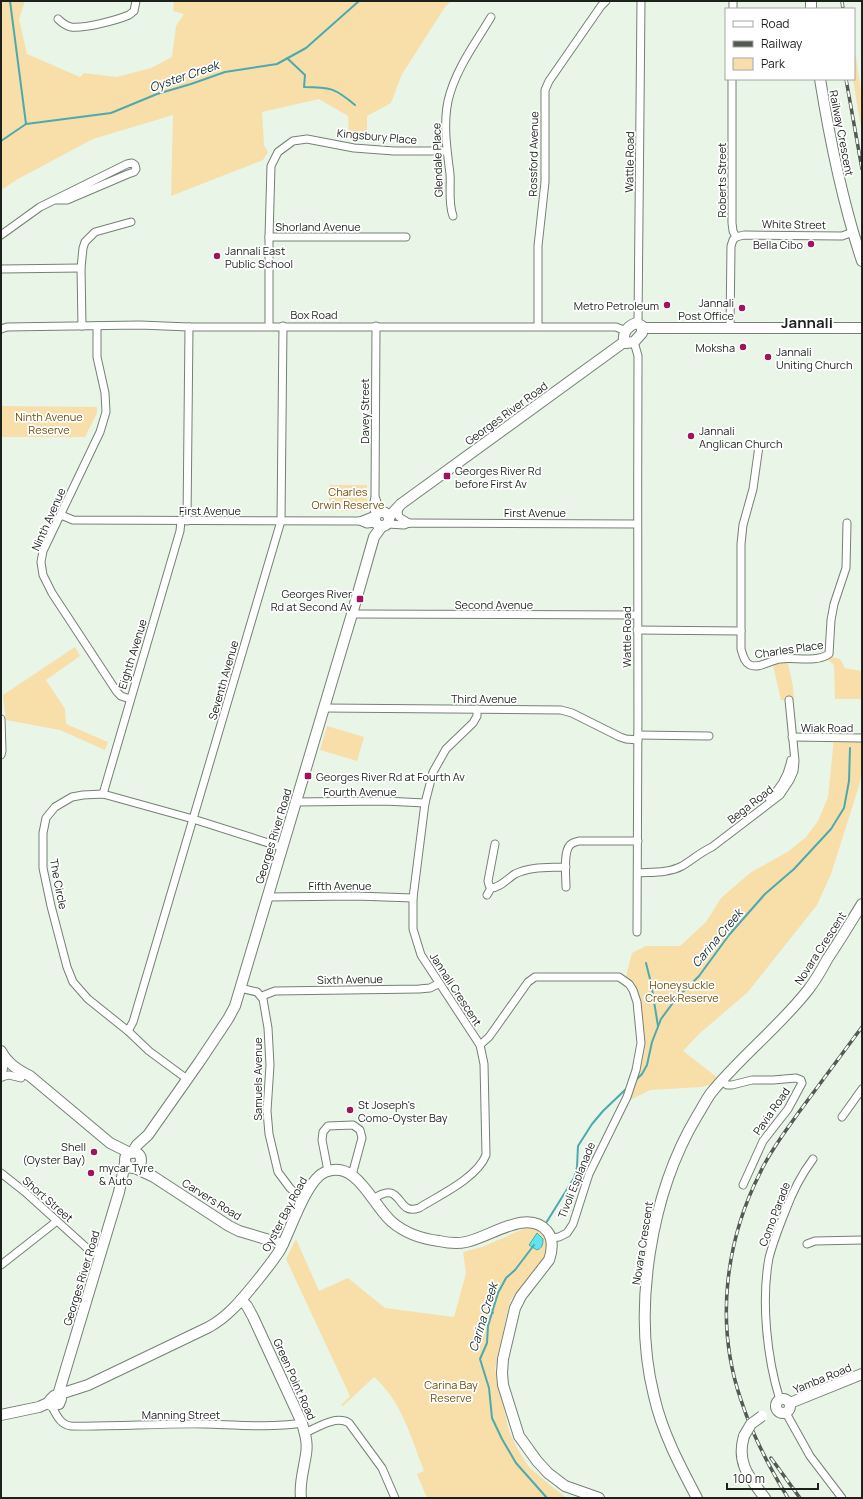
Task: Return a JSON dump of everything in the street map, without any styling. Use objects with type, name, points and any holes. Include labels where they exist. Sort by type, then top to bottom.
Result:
[{"type":"street","points":[[58,19],[66,25],[79,28],[133,14],[136,1]]},
{"type":"street","name":"Rossford Avenue","points":[[538,326],[538,246],[545,182],[545,90],[549,80],[606,1]]},
{"type":"street","name":"Wattle Road","points":[[641,1],[641,325]]},
{"type":"street","name":"Glendale Place","points":[[453,216],[449,206],[450,178],[446,151],[447,112],[450,94],[462,66],[491,17]]},
{"type":"street","name":"Roberts Street","points":[[730,328],[731,246],[736,237],[733,231],[732,223],[732,80]]},
{"type":"street","name":"Railway Crescent","points":[[820,80],[838,177],[862,261]]},
{"type":"street","name":"Kingsbury Place","points":[[270,237],[271,166],[278,152],[293,141],[307,139],[354,148],[394,151],[446,151]]},
{"type":"street","points":[[1,235],[40,207],[128,164],[132,164],[136,168],[134,172],[68,200],[56,200]]},
{"type":"street","points":[[82,326],[81,268],[83,248],[89,237],[102,230],[131,222]]},
{"type":"street","name":"White Street","points":[[736,237],[744,235],[842,236],[853,232]]},
{"type":"street","name":"Shorland Avenue","points":[[269,326],[270,237],[406,237]]},
{"type":"street","points":[[1,269],[81,268]]},
{"type":"street","points":[[641,325],[641,336],[629,342],[623,338],[626,331],[633,324],[730,328],[862,328]]},
{"type":"street","name":"Box Road","points":[[1,329],[8,327],[82,326],[538,326],[616,327],[626,331]]},
{"type":"street","name":"Ninth Avenue","points":[[97,326],[97,357],[106,399],[105,418],[43,551],[41,562],[45,580],[52,593],[117,692],[121,696],[130,699]]},
{"type":"street","name":"Eighth Avenue","points":[[103,794],[184,521],[190,326]]},
{"type":"street","name":"Seventh Avenue","points":[[128,1031],[133,1022],[281,521],[283,326]]},
{"type":"street","name":"Davey Street","points":[[376,326],[374,507],[377,522]]},
{"type":"street","name":"Wattle Road","points":[[629,342],[638,356],[637,932]]},
{"type":"street","name":"Georges River Road","points":[[57,1400],[119,1192],[133,1161],[148,1135],[228,1020],[234,1006],[352,614],[377,522],[396,505],[401,504],[629,342]]},
{"type":"street","name":"Charles Place","points":[[758,446],[753,489],[743,525],[741,544],[741,649],[744,659],[751,665],[759,666],[779,659],[814,659],[824,657],[829,654],[834,604],[846,568],[847,523]]},
{"type":"street","points":[[401,504],[398,512],[399,517],[409,523]]},
{"type":"street","name":"First Avenue","points":[[61,515],[73,520],[377,522],[404,525],[409,523],[637,524]]},
{"type":"street","name":"Second Avenue","points":[[352,614],[637,615]]},
{"type":"street","points":[[637,630],[741,631]]},
{"type":"street","name":"Bega Road","points":[[638,873],[677,868],[712,847],[786,789],[794,771],[795,761],[789,700]]},
{"type":"street","name":"Third Avenue","points":[[324,708],[562,710],[572,713],[620,737],[638,738],[709,736]]},
{"type":"street","name":"Jannali Crescent","points":[[373,1199],[389,1192],[393,1194],[402,1205],[415,1210],[468,1178],[483,1163],[486,1155],[484,1064],[480,1045],[438,984],[421,955],[413,929],[413,898],[425,803],[433,772],[446,748],[473,723],[477,716],[477,709]]},
{"type":"street","points":[[1,719],[1,755]]},
{"type":"street","name":"Wiak Road","points":[[792,737],[862,738]]},
{"type":"street","name":"The Circle","points":[[187,1079],[149,1051],[128,1031],[88,999],[73,982],[67,967],[50,902],[42,856],[43,833],[46,818],[55,807],[72,797],[103,794],[193,819],[282,847]]},
{"type":"street","name":"Fourth Avenue","points":[[296,802],[425,803]]},
{"type":"street","points":[[566,887],[567,850],[574,842],[638,841]]},
{"type":"street","points":[[491,888],[488,885],[488,881],[495,844]]},
{"type":"street","points":[[491,888],[498,887],[516,874],[527,870],[566,867]]},
{"type":"street","points":[[487,895],[491,888]]},
{"type":"street","name":"Fifth Avenue","points":[[267,896],[356,896],[413,898]]},
{"type":"street","name":"Novara Crescent","points":[[697,1498],[673,1450],[662,1423],[654,1396],[647,1359],[645,1303],[648,1272],[661,1199],[674,1163],[690,1128],[710,1094],[810,988],[862,904]]},
{"type":"street","name":"Tivoli Esplanade","points":[[480,1045],[489,1037],[530,979],[547,976],[619,977],[625,980],[633,990],[637,1002],[641,1043],[636,1070],[627,1097],[589,1174],[573,1224],[567,1233],[560,1238],[550,1238]]},
{"type":"street","name":"Sixth Avenue","points":[[262,996],[275,990],[419,989],[430,988],[438,984]]},
{"type":"street","points":[[240,988],[254,990],[262,996]]},
{"type":"street","name":"Samuels Avenue","points":[[262,996],[268,1028],[270,1065],[267,1111],[269,1134],[278,1172],[290,1188],[303,1200]]},
{"type":"street","name":"Carvers Road","points":[[1,1051],[11,1065],[30,1076],[110,1143],[154,1177],[229,1226],[283,1244]]},
{"type":"street","points":[[2,1063],[1,1077],[9,1075],[21,1078]]},
{"type":"street","name":"Carvers Road","points":[[2,1063],[21,1078],[37,1083]]},
{"type":"street","name":"Pavia Road","points":[[722,1081],[727,1085],[732,1085],[752,1080],[796,1078],[801,1080],[802,1083],[788,1109],[763,1141],[743,1185]]},
{"type":"street","points":[[842,1117],[862,1089]]},
{"type":"street","points":[[352,1175],[362,1138],[360,1130],[353,1125],[328,1126],[323,1132],[322,1140],[328,1171],[343,1171],[352,1175],[360,1181],[393,1223],[414,1235],[446,1242],[465,1242],[526,1221],[532,1222],[544,1228],[548,1232],[551,1254],[549,1260],[521,1296],[515,1308],[503,1359],[503,1385],[519,1436],[537,1461],[548,1473],[565,1486],[599,1498]]},
{"type":"street","name":"Como Parade","points":[[780,1400],[773,1372],[768,1335],[766,1314],[767,1276],[776,1234],[788,1203],[803,1172],[813,1159]]},
{"type":"street","name":"Oyster Bay Road","points":[[1,1416],[41,1407],[57,1400],[209,1327],[227,1315],[270,1265],[283,1244],[303,1200],[316,1178],[328,1171]]},
{"type":"street","name":"Short Street","points":[[1,1173],[25,1192],[88,1249],[101,1254]]},
{"type":"street","points":[[1,1265],[57,1221]]},
{"type":"street","points":[[807,1244],[814,1241],[862,1240]]},
{"type":"street","name":"Green Point Road","points":[[241,1300],[247,1306],[253,1317],[304,1428],[307,1448],[300,1488],[301,1498]]},
{"type":"street","points":[[66,1371],[68,1378],[75,1384],[88,1385]]},
{"type":"street","name":"Yamba Road","points":[[790,1403],[862,1374]]},
{"type":"street","points":[[765,1498],[745,1469],[741,1457],[741,1449],[744,1436],[751,1424],[762,1416],[781,1412],[790,1410],[790,1403],[784,1399],[780,1400],[776,1405],[781,1412],[810,1456],[842,1498]]},
{"type":"street","name":"Manning Street","points":[[57,1400],[61,1421],[67,1425],[78,1426],[205,1424],[243,1426],[288,1425],[304,1428],[334,1421],[345,1421],[349,1424],[382,1468],[395,1498]]},
{"type":"green space","points":[[1,1],[25,1],[19,19],[27,54],[80,77],[84,73],[117,77],[151,68],[172,57],[176,26],[184,14],[173,11],[174,1],[451,1],[445,7],[402,74],[391,103],[367,116],[367,139],[349,140],[348,116],[319,99],[262,112],[264,145],[268,152],[263,160],[171,196],[173,115],[93,139],[18,179],[1,190]]},
{"type":"green space","points":[[855,56],[862,99],[862,135],[853,80],[855,80]]},
{"type":"green space","name":"Ninth Avenue Reserve","points":[[1,406],[97,407],[97,413],[85,437],[1,437]]},
{"type":"green space","name":"Charles Orwin Reserve","points":[[329,485],[367,485],[367,507],[364,511],[329,511]]},
{"type":"green space","points":[[75,647],[80,656],[46,680],[65,709],[66,724],[108,742],[105,750],[60,730],[6,720],[3,695]]},
{"type":"green space","points":[[829,654],[832,657],[840,659],[845,668],[862,671],[862,699],[835,699],[834,665],[824,657]]},
{"type":"green space","points":[[787,659],[793,686],[794,700],[781,700],[772,661]]},
{"type":"green space","points":[[327,726],[364,737],[357,761],[320,750]]},
{"type":"green space","name":"Honeysuckle Creek Reserve","points":[[834,738],[862,738],[862,771],[859,786],[831,874],[817,905],[748,992],[699,1034],[683,1051],[722,1081],[702,1087],[650,1090],[624,1103],[641,1043],[637,1002],[625,980],[632,953],[646,946],[680,946],[706,922],[721,898],[750,873],[789,851],[806,837],[818,821],[828,797]]},
{"type":"green space","name":"Carina Bay Reserve","points":[[532,1228],[539,1231],[545,1237],[547,1249],[543,1259],[510,1301],[495,1369],[509,1431],[517,1448],[529,1467],[567,1498],[427,1498],[417,1474],[424,1471],[410,1433],[399,1409],[384,1387],[374,1377],[343,1406],[341,1405],[350,1396],[286,1259],[296,1239],[319,1291],[348,1278],[385,1308],[454,1317],[466,1273],[463,1252],[482,1247],[523,1229]]},
{"type":"water","points":[[537,1233],[543,1239],[543,1243],[537,1250],[529,1245]]},
{"type":"waterway","points":[[10,1],[26,124]]},
{"type":"waterway","name":"Oyster Creek","points":[[1,141],[26,124],[111,113],[157,94],[225,72],[277,64],[306,48],[359,1]]},
{"type":"waterway","points":[[287,58],[305,75],[304,87],[320,87],[332,90],[342,95],[355,105]]},
{"type":"waterway","name":"Carina Creek","points":[[635,1081],[642,1074],[647,1065],[652,1042],[661,1019],[675,1000],[699,976],[729,935],[765,894],[794,869],[831,829],[844,808],[849,781],[850,748]]},
{"type":"waterway","points":[[646,963],[658,1026]]},
{"type":"waterway","name":"Carina Creek","points":[[546,1223],[574,1178],[577,1167],[578,1146],[592,1124],[626,1089]]},
{"type":"waterway","name":"Carina Creek","points":[[534,1245],[515,1270],[506,1278],[498,1293],[488,1326],[487,1343],[480,1359],[489,1388],[492,1418],[502,1439],[516,1463],[547,1498]]},
{"type":"waterway","name":"Carina Creek","points":[[486,1302],[493,1313]]},
{"type":"railway","points":[[842,1],[843,8]]},
{"type":"railway","points":[[846,80],[862,169]]},
{"type":"railway","points":[[788,1498],[774,1474],[745,1413],[733,1372],[728,1343],[726,1313],[732,1255],[748,1199],[768,1157],[799,1112],[862,1027]]},
{"type":"railway","points":[[771,1458],[800,1498]]},
{"type":"place","name":"Bella Cibo","points":[[811,244]]},
{"type":"place","name":"Jannali East Public School","points":[[217,256]]},
{"type":"place","name":"Metro Petroleum","points":[[667,305]]},
{"type":"place","name":"Jannali Post Office","points":[[742,308]]},
{"type":"place","name":"Moksha","points":[[743,347]]},
{"type":"place","name":"Jannali Uniting Church","points":[[768,357]]},
{"type":"place","name":"Jannali Anglican Church","points":[[691,436]]},
{"type":"place","name":"Georges River Rd before First Av","points":[[447,476]]},
{"type":"place","name":"Georges River Rd at Second Av","points":[[360,599]]},
{"type":"place","name":"Georges River Rd at Fourth Av","points":[[308,776]]},
{"type":"place","name":"St Joseph's Como-Oyster Bay","points":[[350,1110]]},
{"type":"place","name":"Shell (Oyster Bay)","points":[[94,1152]]},
{"type":"place","name":"mycar Tyre & Auto","points":[[91,1173]]},
{"type":"district","name":"Jannali","points":[[807,322]]}]
